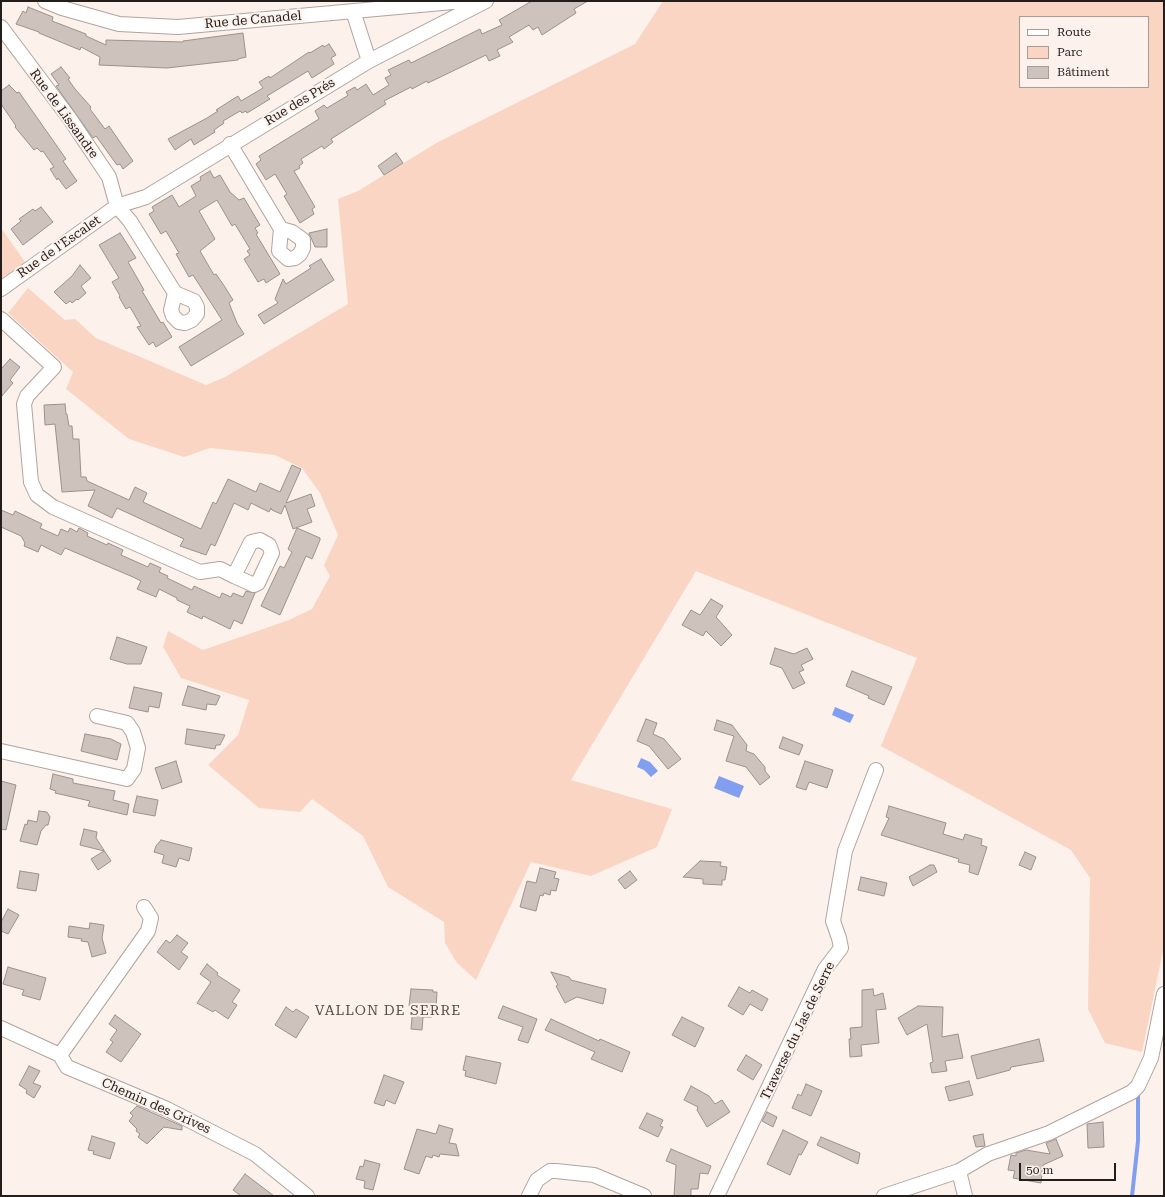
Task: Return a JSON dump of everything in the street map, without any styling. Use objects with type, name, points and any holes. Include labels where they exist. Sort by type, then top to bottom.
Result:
[{"type":"street","name":"Rue de Canadel","points":[[45,1],[62,8],[119,24],[178,27],[464,1]]},
{"type":"street","name":"Rue des Prés","points":[[117,206],[146,197],[369,60],[486,1]]},
{"type":"street","points":[[353,11],[369,60]]},
{"type":"street","name":"Rue de Lissandre","points":[[1,27],[70,119],[109,177],[117,206]]},
{"type":"street","points":[[230,144],[281,229]]},
{"type":"street","points":[[117,206],[130,221],[175,292]]},
{"type":"street","name":"Rue de l'Escalet","points":[[1,289],[117,206]]},
{"type":"street","points":[[1,319],[54,367],[27,396],[24,404],[31,482],[36,495],[53,508],[200,572],[220,569],[234,576]]},
{"type":"street","points":[[1,751],[127,779],[134,770],[138,748],[133,732],[127,723],[97,716]]},
{"type":"street","name":"Traverse du Jas de Serre","points":[[718,1196],[825,969],[841,948],[833,921],[845,851],[876,770]]},
{"type":"street","points":[[60,1055],[148,931],[151,918],[144,907]]},
{"type":"street","points":[[884,1196],[959,1171],[988,1154],[1049,1133],[1132,1092],[1138,1086],[1157,1057],[1164,994]]},
{"type":"street","name":"Chemin des Grives","points":[[1,1028],[60,1055],[67,1067],[167,1109],[255,1154],[307,1196]]},
{"type":"street","points":[[529,1196],[537,1180],[550,1171],[594,1175],[644,1196]]},
{"type":"street","points":[[959,1171],[965,1196]]},
{"type":"green space","points":[[663,1],[1164,1],[1164,946],[1142,1052],[1105,1043],[1088,1009],[1090,878],[1071,850],[881,746],[917,658],[696,571],[571,780],[672,809],[657,847],[591,876],[531,862],[476,980],[457,963],[445,943],[444,922],[388,887],[363,836],[312,799],[300,812],[259,808],[208,765],[238,735],[249,700],[181,678],[163,647],[168,631],[203,650],[289,620],[312,609],[330,576],[324,565],[338,535],[320,493],[302,468],[275,455],[210,448],[184,457],[129,439],[66,389],[73,372],[8,313],[28,288],[65,320],[75,319],[96,338],[206,385],[225,377],[348,304],[338,199],[358,191],[438,142],[635,44]]},
{"type":"green space","points":[[1,228],[25,262],[1,280]]},
{"type":"water","points":[[835,707],[854,715],[850,723],[832,715]]},
{"type":"water","points":[[641,758],[650,762],[658,771],[651,777],[644,770],[637,767]]},
{"type":"water","points":[[719,776],[744,786],[739,798],[714,788]]},
{"type":"building","points":[[532,1],[588,1],[574,9],[576,13],[542,35],[538,27],[533,30],[529,25],[509,37],[513,42],[497,50],[500,56],[489,61],[486,55],[428,83],[427,81],[412,89],[411,87],[384,101],[386,104],[331,139],[333,142],[324,149],[322,146],[301,159],[303,163],[299,166],[300,168],[294,171],[315,207],[312,209],[314,214],[300,223],[284,196],[287,194],[275,174],[266,180],[256,164],[261,160],[259,156],[319,119],[315,111],[324,105],[327,108],[347,96],[348,95],[346,92],[355,87],[357,90],[366,84],[373,95],[389,85],[385,78],[391,75],[388,70],[409,60],[411,63],[480,29],[482,34],[502,25],[499,20]]},
{"type":"building","points":[[28,7],[53,17],[52,21],[86,34],[86,36],[106,45],[106,40],[183,42],[243,33],[246,57],[238,60],[167,68],[99,65],[100,57],[81,47],[80,50],[39,32],[16,24],[23,11],[26,13]]},
{"type":"building","points":[[329,44],[336,55],[331,58],[334,64],[312,78],[308,71],[267,96],[270,99],[247,113],[246,111],[242,113],[240,111],[223,121],[224,123],[214,130],[215,132],[194,145],[191,139],[175,150],[168,139],[207,118],[218,111],[216,110],[238,96],[241,101],[263,88],[259,82],[269,76],[270,78],[309,52],[310,53],[323,45],[324,47]]},
{"type":"building","points":[[61,67],[70,78],[68,79],[75,89],[91,107],[90,109],[105,129],[109,126],[133,161],[123,169],[120,164],[117,165],[96,136],[93,138],[56,86],[59,85],[51,74]]},
{"type":"building","points":[[9,85],[17,93],[19,92],[66,159],[63,161],[77,181],[66,189],[58,178],[57,180],[50,169],[54,167],[43,151],[41,152],[37,148],[34,150],[15,127],[16,126],[1,104],[1,91]]},
{"type":"building","points":[[396,153],[403,163],[384,175],[378,166]]},
{"type":"building","points":[[210,171],[214,178],[220,175],[230,192],[239,200],[244,198],[260,225],[255,228],[258,233],[256,234],[280,274],[266,283],[264,279],[258,282],[244,259],[250,255],[247,251],[250,249],[235,224],[232,226],[217,200],[199,211],[215,239],[200,251],[214,275],[216,274],[233,300],[229,303],[237,323],[244,334],[191,366],[179,347],[222,320],[193,275],[189,277],[176,254],[179,253],[166,231],[161,234],[149,214],[154,211],[152,207],[172,195],[179,207],[196,196],[191,186],[201,180],[200,177]]},
{"type":"building","points":[[41,207],[53,222],[23,245],[11,229],[21,221],[19,219],[33,209],[35,211]]},
{"type":"building","points":[[327,229],[327,247],[315,247],[309,233]]},
{"type":"building","points":[[120,233],[136,258],[128,262],[144,290],[142,291],[161,323],[163,322],[172,337],[156,347],[153,342],[149,345],[137,327],[141,326],[130,307],[126,309],[119,297],[120,296],[112,282],[119,278],[99,245]]},
{"type":"building","points":[[321,259],[334,280],[264,324],[258,315],[278,303],[275,299],[283,279],[286,284],[311,268],[309,266]]},
{"type":"building","points":[[80,265],[91,278],[81,286],[86,293],[78,300],[77,299],[72,303],[70,301],[66,304],[54,292],[72,276]]},
{"type":"building","points":[[10,359],[20,367],[10,380],[13,383],[1,397],[1,369]]},
{"type":"building","points":[[65,404],[69,426],[72,426],[73,439],[79,439],[81,477],[86,477],[87,481],[129,500],[135,487],[147,493],[143,502],[201,529],[213,502],[216,504],[228,479],[256,492],[260,483],[280,492],[292,465],[301,469],[286,503],[311,494],[315,506],[307,509],[312,522],[293,529],[285,505],[281,514],[272,510],[271,508],[269,512],[251,503],[248,510],[234,503],[215,546],[211,544],[206,555],[180,546],[184,539],[117,508],[112,518],[88,506],[95,490],[62,492],[55,424],[45,425],[44,405]]},
{"type":"building","points":[[1,510],[13,515],[15,511],[42,524],[40,528],[58,536],[61,529],[68,532],[70,528],[77,532],[79,528],[88,533],[87,536],[123,550],[121,555],[148,567],[150,563],[161,568],[159,572],[168,576],[167,578],[192,590],[194,586],[220,598],[222,593],[231,597],[233,593],[243,597],[246,591],[255,593],[242,624],[234,620],[230,629],[203,616],[202,619],[187,612],[190,606],[159,589],[156,597],[137,589],[141,581],[65,548],[61,555],[41,545],[38,552],[24,546],[25,543],[21,536],[1,527]]},
{"type":"building","points":[[297,528],[320,538],[320,540],[312,559],[306,556],[280,615],[261,606],[280,566],[284,568],[292,552],[288,549]]},
{"type":"building","points":[[711,599],[723,606],[716,617],[732,635],[721,646],[706,631],[703,636],[682,625],[691,610],[700,615]]},
{"type":"building","points":[[117,637],[147,647],[141,664],[127,664],[110,659]]},
{"type":"building","points":[[775,648],[794,654],[807,648],[813,659],[801,665],[804,670],[799,672],[805,683],[793,689],[782,668],[770,664]]},
{"type":"building","points":[[852,671],[892,687],[884,705],[868,698],[869,696],[846,686]]},
{"type":"building","points":[[188,686],[220,696],[216,705],[207,704],[206,710],[182,705]]},
{"type":"building","points":[[134,687],[162,693],[159,708],[149,706],[148,712],[129,708]]},
{"type":"building","points":[[646,719],[657,723],[653,734],[664,739],[681,759],[668,769],[649,746],[637,741]]},
{"type":"building","points":[[717,720],[732,725],[747,745],[746,751],[754,754],[765,767],[765,771],[770,777],[760,785],[746,767],[726,761],[734,736],[714,730]]},
{"type":"building","points":[[187,729],[225,735],[220,745],[216,745],[215,749],[185,744]]},
{"type":"building","points":[[85,734],[111,739],[121,744],[117,760],[81,751]]},
{"type":"building","points":[[783,737],[803,745],[799,755],[779,748]]},
{"type":"building","points":[[176,761],[182,782],[162,789],[155,768]]},
{"type":"building","points":[[805,761],[833,770],[827,788],[809,782],[806,790],[796,787]]},
{"type":"building","points":[[53,774],[73,779],[73,783],[115,791],[113,800],[129,804],[127,815],[88,806],[90,801],[55,793],[56,791],[50,789]]},
{"type":"building","points":[[1,781],[16,785],[6,830],[1,829]]},
{"type":"building","points":[[137,796],[158,800],[155,816],[133,812]]},
{"type":"building","points":[[889,806],[946,823],[943,834],[963,840],[965,834],[982,839],[981,845],[987,847],[978,875],[969,872],[970,865],[958,862],[959,859],[881,835],[889,818],[886,817]]},
{"type":"building","points":[[39,811],[47,812],[50,817],[48,825],[46,825],[41,831],[37,845],[20,841],[25,824],[27,825],[28,820],[37,822]]},
{"type":"building","points":[[84,829],[97,832],[96,838],[111,861],[98,870],[91,859],[104,851],[80,845]]},
{"type":"building","points":[[161,840],[192,848],[189,861],[179,858],[176,867],[162,863],[164,855],[154,852],[156,846]]},
{"type":"building","points":[[1025,852],[1036,857],[1031,870],[1019,865]]},
{"type":"building","points":[[700,861],[721,862],[720,866],[727,867],[725,880],[722,880],[722,885],[703,884],[703,879],[683,877]]},
{"type":"building","points":[[930,865],[934,865],[937,872],[913,886],[909,877]]},
{"type":"building","points":[[540,868],[556,872],[554,878],[559,879],[556,891],[551,890],[550,895],[544,893],[543,896],[540,895],[536,911],[520,907],[527,881],[536,883]]},
{"type":"building","points":[[20,871],[39,874],[36,891],[17,888]]},
{"type":"building","points":[[630,871],[637,880],[625,889],[618,880]]},
{"type":"building","points":[[861,877],[887,883],[884,896],[858,890]]},
{"type":"building","points":[[8,909],[19,915],[8,934],[1,931],[1,922]]},
{"type":"building","points":[[90,923],[104,925],[102,938],[106,953],[92,957],[88,942],[81,941],[82,939],[68,937],[69,926],[89,929]]},
{"type":"building","points":[[177,935],[188,943],[181,952],[188,957],[179,970],[157,952],[166,940],[170,943]]},
{"type":"building","points":[[207,964],[218,973],[217,975],[240,990],[232,1002],[237,1005],[228,1019],[215,1010],[213,1012],[197,1003],[211,982],[200,974]]},
{"type":"building","points":[[8,967],[46,978],[40,1000],[22,995],[24,990],[3,984]]},
{"type":"building","points":[[551,972],[569,977],[571,980],[606,989],[603,1004],[577,997],[565,1003],[556,986],[558,985]]},
{"type":"building","points":[[739,987],[750,993],[752,990],[768,999],[762,1011],[750,1004],[743,1015],[728,1006]]},
{"type":"building","points":[[411,989],[433,990],[433,992],[437,992],[436,1008],[432,1007],[432,1017],[423,1017],[422,1030],[411,1029],[413,1006],[409,1006]]},
{"type":"building","points":[[873,989],[874,996],[883,993],[886,1009],[876,1010],[879,1043],[861,1045],[862,1056],[850,1057],[850,1028],[862,1027],[862,990]]},
{"type":"building","points":[[503,1006],[537,1019],[528,1043],[518,1040],[523,1027],[498,1018]]},
{"type":"building","points":[[918,1006],[943,1007],[942,1037],[958,1034],[963,1058],[945,1061],[947,1071],[932,1073],[930,1063],[933,1062],[927,1024],[907,1035],[898,1018]]},
{"type":"building","points":[[286,1007],[293,1012],[296,1009],[309,1017],[296,1038],[275,1025]]},
{"type":"building","points":[[115,1015],[141,1034],[121,1062],[106,1052],[113,1042],[110,1040],[117,1030],[109,1024]]},
{"type":"building","points":[[682,1017],[704,1028],[695,1047],[672,1035]]},
{"type":"building","points":[[551,1019],[599,1041],[600,1039],[630,1052],[622,1072],[591,1059],[595,1052],[545,1030]]},
{"type":"building","points":[[1039,1039],[1044,1061],[1011,1067],[1010,1070],[977,1079],[971,1056]]},
{"type":"building","points":[[746,1055],[762,1065],[753,1080],[737,1070]]},
{"type":"building","points":[[466,1056],[501,1063],[496,1084],[465,1076],[466,1071],[463,1070]]},
{"type":"building","points":[[29,1066],[40,1071],[33,1083],[41,1086],[34,1098],[26,1093],[27,1090],[19,1085]]},
{"type":"building","points":[[384,1075],[404,1082],[395,1104],[386,1100],[384,1106],[374,1103]]},
{"type":"building","points":[[969,1081],[973,1095],[949,1101],[945,1087]]},
{"type":"building","points":[[806,1084],[822,1091],[811,1116],[792,1108],[798,1094],[801,1096]]},
{"type":"building","points":[[691,1086],[709,1096],[715,1104],[722,1100],[730,1112],[707,1127],[697,1110],[698,1107],[684,1100]]},
{"type":"building","points":[[137,1106],[182,1126],[182,1130],[164,1127],[147,1144],[138,1137],[140,1134],[129,1121],[133,1116],[130,1113]]},
{"type":"building","points":[[767,1112],[777,1117],[773,1127],[762,1121]]},
{"type":"building","points":[[647,1113],[663,1120],[660,1126],[663,1127],[658,1137],[639,1128]]},
{"type":"building","points":[[1103,1122],[1104,1147],[1088,1148],[1087,1124]]},
{"type":"building","points":[[439,1125],[453,1129],[449,1143],[456,1144],[459,1156],[440,1154],[439,1157],[433,1155],[432,1158],[426,1156],[419,1174],[404,1169],[417,1129],[436,1134]]},
{"type":"building","points":[[783,1130],[808,1142],[801,1155],[799,1154],[790,1175],[767,1164]]},
{"type":"building","points":[[983,1134],[985,1146],[976,1147],[973,1136]]},
{"type":"building","points":[[92,1136],[115,1143],[110,1159],[93,1154],[94,1151],[88,1150]]},
{"type":"building","points":[[821,1137],[860,1153],[858,1164],[817,1145]]},
{"type":"building","points":[[1056,1139],[1063,1156],[1043,1165],[1041,1183],[1013,1178],[1015,1171],[1008,1170],[1011,1155],[1016,1156],[1016,1153],[1026,1150],[1050,1154],[1046,1143]]},
{"type":"building","points":[[671,1149],[711,1166],[708,1174],[700,1173],[698,1189],[691,1189],[691,1196],[674,1196],[676,1165],[666,1161]]},
{"type":"building","points":[[365,1160],[380,1164],[373,1190],[364,1188],[365,1181],[356,1179],[360,1166],[363,1167]]},
{"type":"building","points":[[245,1174],[274,1196],[241,1196],[233,1190]]},
{"type":"waterway","points":[[1132,1196],[1138,1141],[1138,1095]]},
{"type":"district","name":"VALLON DE SERRE","points":[[388,1011]]}]
